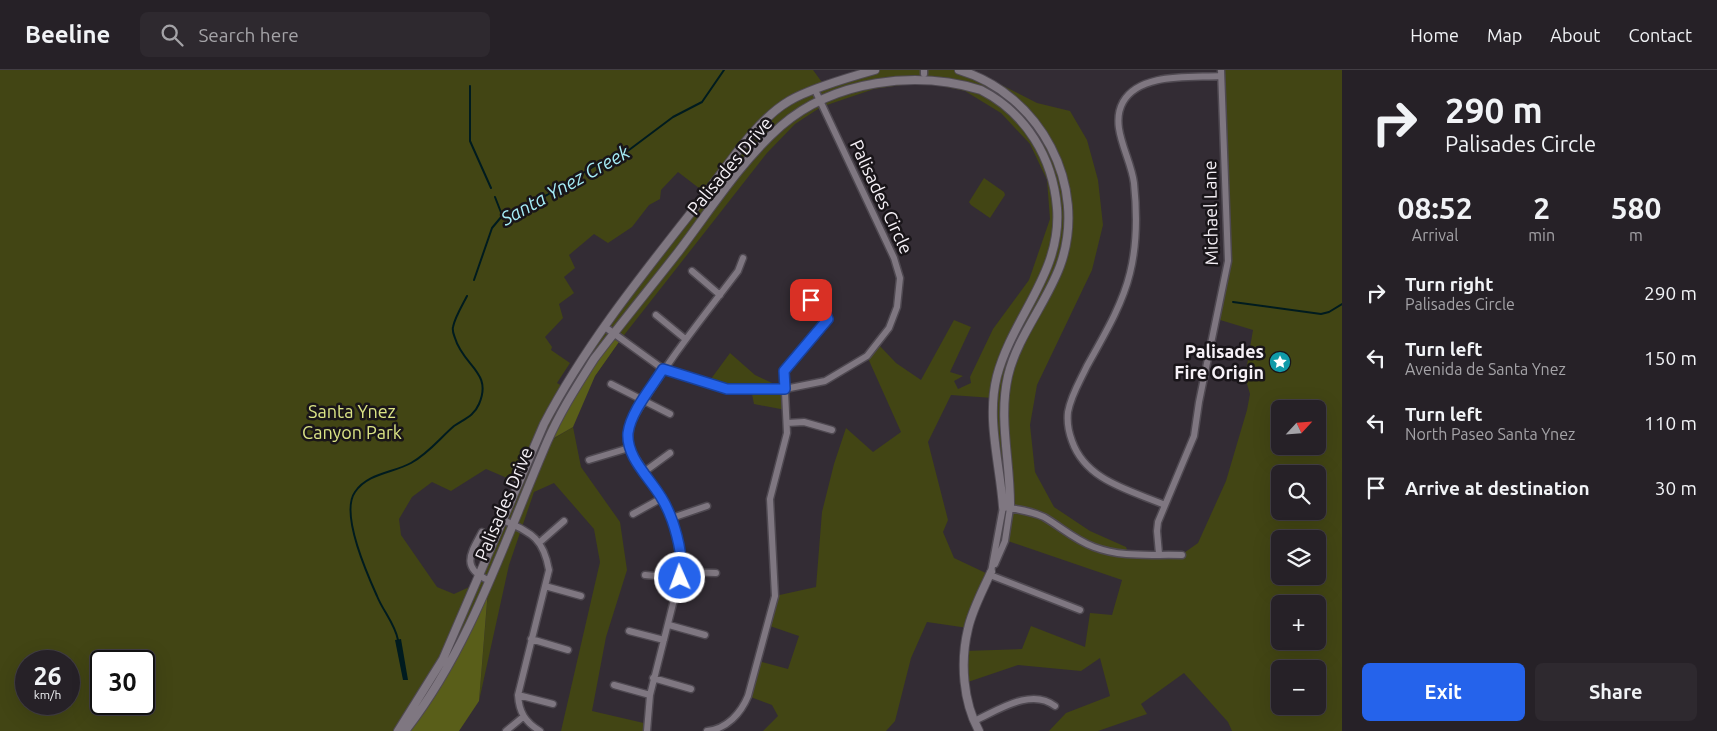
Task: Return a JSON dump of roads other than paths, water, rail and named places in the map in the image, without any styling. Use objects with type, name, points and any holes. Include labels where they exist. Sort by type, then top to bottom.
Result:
[{"type":"street","name":"Palisades Drive","points":[[398,731],[443,659],[544,424],[562,390],[605,327],[670,239],[763,122],[788,101],[875,70]]},
{"type":"street","name":"Palisades Drive","points":[[959,70],[994,85],[1024,109],[1042,131],[1055,155],[1065,185],[1068,212],[1063,255],[1057,273],[1014,359],[1005,390],[1005,541],[968,628],[964,651],[966,692],[974,721],[979,731]]},
{"type":"street","name":"Palisades Drive","points":[[405,731],[421,711],[454,658],[547,442],[571,395],[594,358],[764,142],[793,117],[819,101],[847,88],[882,78],[924,72],[955,79],[1003,103],[1018,117],[1044,155],[1056,196],[1058,222],[1052,258],[1006,351],[996,380],[993,418],[1006,508]]},
{"type":"street","points":[[1165,505],[1091,472],[1077,454],[1072,441],[1068,413],[1074,393],[1123,295],[1130,273],[1136,208],[1134,180],[1119,130],[1118,118],[1123,102],[1136,88],[1148,83],[1221,73]]},
{"type":"street","name":"Michael Lane","points":[[1159,554],[1157,531],[1165,505],[1194,436],[1199,402],[1228,262],[1221,73]]},
{"type":"street","name":"Palisades Circle","points":[[605,327],[663,369],[727,389],[785,389],[825,381],[867,356],[888,328],[896,307],[900,278],[894,258],[815,90]]},
{"type":"street","points":[[648,731],[653,678],[669,624],[680,575],[677,539],[672,518],[662,498],[629,448],[630,424],[642,402],[684,338],[738,271],[743,258]]},
{"type":"street","points":[[692,272],[720,295]]},
{"type":"street","points":[[707,731],[711,731],[731,721],[742,711],[748,696],[775,596],[770,499],[787,433],[784,371],[828,319],[825,312],[797,288]]},
{"type":"street","points":[[656,315],[684,338]]},
{"type":"street","points":[[611,384],[642,402],[670,414]]},
{"type":"street","points":[[562,390],[571,395]]},
{"type":"street","points":[[787,423],[804,422],[832,430]]},
{"type":"street","points":[[589,460],[629,448]]},
{"type":"street","points":[[644,472],[670,453]]},
{"type":"street","points":[[633,514],[662,498]]},
{"type":"street","points":[[672,518],[707,506]]},
{"type":"street","points":[[1006,508],[1043,517],[1082,542],[1096,548],[1129,556],[1182,555]]},
{"type":"street","points":[[503,520],[532,534],[540,542],[546,553],[549,570],[518,695],[518,705],[523,717],[540,731]]},
{"type":"street","points":[[540,542],[564,521]]},
{"type":"street","points":[[482,532],[470,556],[470,563],[479,576],[488,580]]},
{"type":"street","points":[[645,574],[716,573]]},
{"type":"street","points":[[990,574],[1080,610]]},
{"type":"street","points":[[545,586],[581,596]]},
{"type":"street","points":[[669,624],[705,635]]},
{"type":"street","points":[[629,631],[664,640]]},
{"type":"street","points":[[531,639],[568,650]]},
{"type":"street","points":[[653,678],[691,689]]},
{"type":"street","points":[[614,685],[650,695]]},
{"type":"street","points":[[518,695],[553,704]]},
{"type":"street","points":[[974,721],[1024,700],[1042,699],[1055,706]]},
{"type":"street","points":[[506,731],[523,717]]},
{"type":"water","points":[[401,639],[408,680],[403,680],[395,640]]},
{"type":"waterway","name":"Santa Ynez Creek","points":[[474,280],[492,228],[502,216],[547,195],[601,162],[621,156],[673,117],[702,102],[724,70]]},
{"type":"waterway","points":[[470,86],[470,141],[491,188]]},
{"type":"waterway","points":[[495,197],[502,215]]},
{"type":"waterway","name":"Santa Ynez Creek","points":[[398,640],[362,559],[353,528],[351,502],[360,486],[374,477],[411,463],[429,450],[454,426],[468,417],[477,408],[482,393],[480,376],[459,348],[453,330],[455,319],[467,296]]},
{"type":"waterway","points":[[1233,302],[1321,314],[1329,312],[1342,304]]},
{"type":"place","name":"Palisades Fire Origin","points":[[1280,362]]},
{"type":"park label","name":"Santa Ynez Canyon Park","points":[[352,422]]}]
